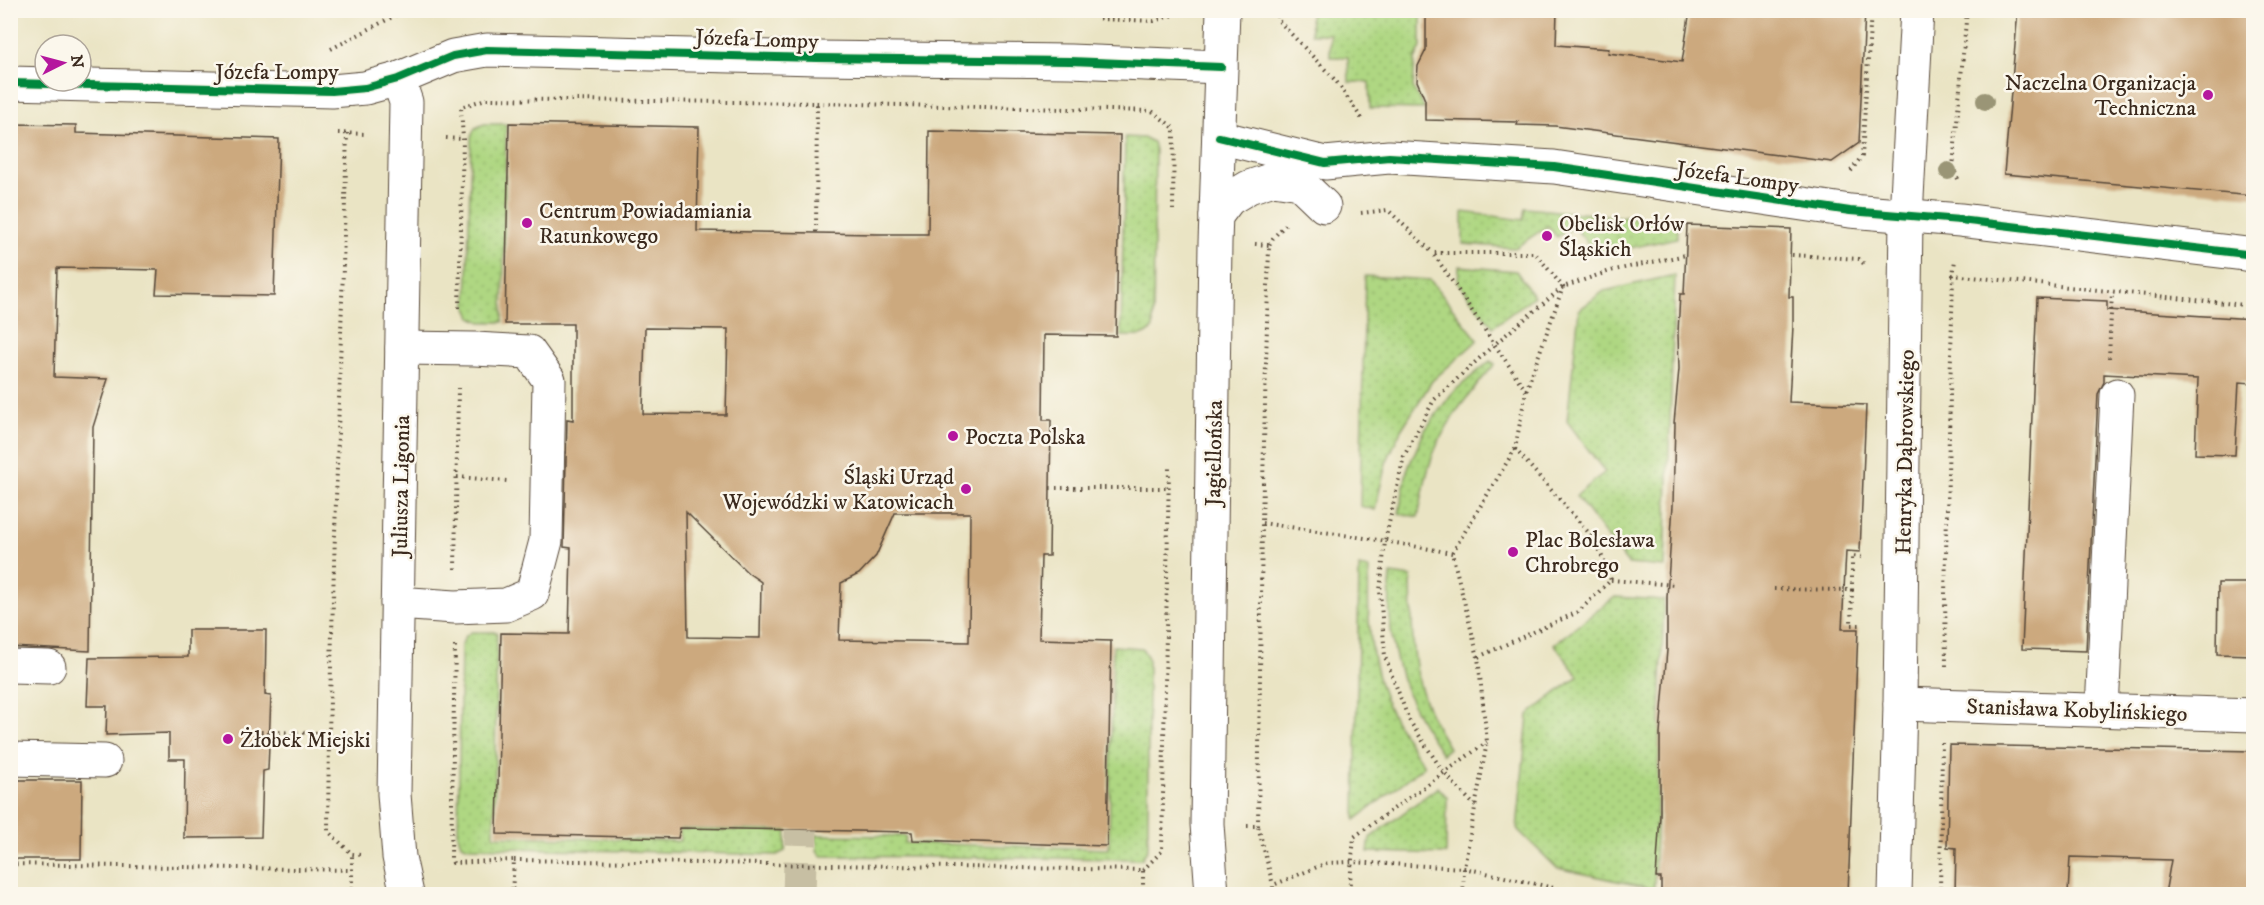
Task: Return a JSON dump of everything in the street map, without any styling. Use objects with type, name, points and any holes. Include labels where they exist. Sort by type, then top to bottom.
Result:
[{"type":"street","name":"Jagiellońska","points":[[1212,894],[1207,824],[1216,216],[1223,10]]},
{"type":"street","name":"Henryka Dąbrowskiego","points":[[1895,894],[1900,704],[1906,216],[1917,10]]},
{"type":"street","name":"Józefa Lompy","points":[[10,83],[332,91],[364,88],[398,79],[453,56],[487,50],[1070,61],[1221,67]]},
{"type":"street","name":"Juliusza Ligonia","points":[[398,79],[406,102],[394,794],[399,857],[407,894]]},
{"type":"street","name":"Józefa Lompy","points":[[1219,137],[1325,163],[1389,156],[1554,167],[1850,211],[1960,220],[2253,255]]},
{"type":"street","points":[[1216,216],[1229,199],[1249,187],[1273,179],[1300,183],[1324,206]]},
{"type":"street","points":[[397,603],[455,607],[506,605],[532,594],[546,541],[549,380],[529,352],[402,348]]},
{"type":"street","points":[[2102,710],[2117,395]]},
{"type":"street","points":[[10,666],[49,667]]},
{"type":"street","name":"Stanisława Kobylińskiego","points":[[1900,704],[2253,715]]},
{"type":"street","points":[[10,759],[105,761]]},
{"type":"path","points":[[323,49],[334,48],[402,12],[418,10]]},
{"type":"path","points":[[1154,21],[1176,14],[1176,10]]},
{"type":"path","points":[[1277,10],[1277,20],[1336,81],[1360,118],[1370,123]]},
{"type":"path","points":[[1851,169],[1862,156],[1871,10]]},
{"type":"path","points":[[1945,594],[1953,275],[1963,193],[1953,166],[1967,10]]},
{"type":"path","points":[[1143,870],[514,860],[453,863],[451,858],[458,348],[463,139],[461,107],[486,99],[817,103],[1152,111],[1174,128]]},
{"type":"path","points":[[816,232],[817,125]]},
{"type":"path","points":[[347,133],[328,831],[352,854],[451,858]]},
{"type":"path","points":[[1357,214],[1388,210],[1433,253],[1496,343],[1526,391]]},
{"type":"path","points":[[1258,826],[1269,245],[1285,224],[1294,223]]},
{"type":"path","points":[[1433,253],[1534,253],[1563,287]]},
{"type":"path","points":[[1476,807],[1444,773],[1409,720],[1385,657],[1380,591],[1385,541],[1404,456],[1434,400],[1496,343],[1563,287],[1610,271],[1686,255]]},
{"type":"path","points":[[1792,255],[1859,259],[1866,267]]},
{"type":"path","points":[[1953,275],[2253,306]]},
{"type":"path","points":[[1463,894],[1464,868],[1486,742],[1478,657],[1452,553],[1515,449],[1526,391],[1563,287]]},
{"type":"path","points":[[1515,449],[1596,541],[1611,580]]},
{"type":"path","points":[[1143,894],[1143,870],[1162,851],[1169,466]]},
{"type":"path","points":[[457,477],[510,481]]},
{"type":"path","points":[[1050,488],[1168,488]]},
{"type":"path","points":[[1262,523],[1452,553]]},
{"type":"path","points":[[1852,562],[1851,624],[1869,625]]},
{"type":"path","points":[[1478,657],[1578,612],[1611,580],[1675,585]]},
{"type":"path","points":[[1774,589],[1852,590]]},
{"type":"path","points":[[261,732],[329,733]]},
{"type":"path","points":[[1358,894],[1349,893],[1354,837],[1486,742]]},
{"type":"path","points":[[1940,894],[1942,765]]},
{"type":"path","points":[[352,854],[352,894]]},
{"type":"path","points":[[512,894],[514,860]]},
{"type":"path","points":[[1273,894],[1273,885],[1327,863],[1351,862],[1464,868],[1581,894]]},
{"type":"path","points":[[10,864],[352,870]]},
{"type":"green space","points":[[1310,11],[1421,11],[1421,47],[1415,60],[1413,88],[1425,109],[1370,108],[1369,82],[1349,82],[1348,57],[1330,57],[1330,34],[1311,34]]},
{"type":"green space","points":[[484,124],[506,124],[503,322],[481,322],[471,317],[467,308],[471,137],[475,128]]},
{"type":"green space","points":[[1125,137],[1144,138],[1153,142],[1155,150],[1153,328],[1146,334],[1134,336],[1121,336]]},
{"type":"green space","points":[[1525,208],[1677,222],[1677,238],[1598,255],[1574,227],[1557,237],[1548,226],[1515,248],[1463,244],[1463,212],[1523,220]]},
{"type":"green space","points":[[1459,266],[1516,271],[1534,296],[1493,327],[1458,283]]},
{"type":"green space","points":[[1675,275],[1665,567],[1628,564],[1576,496],[1605,472],[1567,421],[1579,310],[1604,291]]},
{"type":"green space","points":[[1365,276],[1430,280],[1478,340],[1432,381],[1401,430],[1386,463],[1375,510],[1360,506]]},
{"type":"green space","points":[[1490,361],[1495,364],[1466,399],[1440,438],[1427,473],[1418,517],[1399,514],[1407,470],[1425,430],[1452,393]]},
{"type":"green space","points":[[1359,567],[1369,569],[1370,632],[1378,678],[1396,721],[1424,766],[1355,820]]},
{"type":"green space","points":[[1391,574],[1411,577],[1412,631],[1417,672],[1429,710],[1449,748],[1442,754],[1415,710],[1397,661],[1391,627]]},
{"type":"green space","points":[[1615,597],[1664,600],[1654,889],[1557,868],[1517,829],[1528,715],[1578,676],[1554,644]]},
{"type":"green space","points":[[471,632],[497,632],[494,836],[680,841],[680,829],[787,831],[785,851],[777,855],[469,847],[461,844],[458,835],[461,646],[465,637]]},
{"type":"green space","points":[[1113,646],[1142,648],[1148,658],[1148,848],[1142,859],[821,856],[817,850],[816,835],[906,836],[905,843],[1109,849]]},
{"type":"green space","points":[[1438,787],[1447,797],[1446,854],[1368,852],[1370,838]]},
{"type":"building","points":[[1426,10],[1557,10],[1556,45],[1609,49],[1608,53],[1682,62],[1690,10],[1865,10],[1859,143],[1832,162],[1555,126],[1517,125],[1518,122],[1425,120],[1425,100],[1417,81],[1418,66],[1426,50]]},
{"type":"building","points":[[2018,10],[2253,10],[2253,196],[2004,174]]},
{"type":"building","points":[[509,123],[699,127],[697,231],[928,234],[929,131],[1120,135],[1116,336],[1044,335],[1043,420],[1051,420],[1049,556],[1041,556],[1039,639],[1111,641],[1107,846],[913,840],[912,832],[680,828],[678,838],[497,834],[501,633],[569,634],[571,548],[564,547],[567,419],[573,420],[573,324],[505,324]],"holes":[[[645,328],[728,329],[726,415],[643,414]],[[686,512],[748,573],[761,582],[760,638],[688,637]],[[895,513],[970,513],[969,642],[839,640],[841,583],[859,574],[876,556]]]},
{"type":"building","points":[[10,124],[76,125],[76,133],[279,139],[274,296],[156,294],[158,270],[57,268],[54,377],[108,379],[93,427],[90,651],[10,647]]},
{"type":"building","points":[[1687,225],[1791,229],[1789,297],[1793,297],[1793,326],[1789,402],[1866,405],[1860,552],[1846,551],[1842,629],[1858,629],[1848,894],[1661,894],[1661,878],[1656,878],[1660,815],[1660,734],[1667,650],[1667,597],[1673,505],[1674,423],[1679,369],[1678,333],[1680,294],[1684,294]]},
{"type":"building","points":[[2037,298],[2107,301],[2107,310],[2253,319],[2253,383],[2239,382],[2235,455],[2195,454],[2198,379],[2104,374],[2104,382],[2098,394],[2086,651],[2022,649]]},
{"type":"building","points":[[2218,583],[2253,583],[2253,655],[2217,654]]},
{"type":"building","points":[[188,630],[266,630],[265,695],[271,696],[268,770],[263,771],[261,837],[184,838],[185,759],[169,759],[169,733],[106,735],[107,706],[87,706],[89,658],[188,657]]},
{"type":"building","points":[[1949,745],[2253,751],[2253,894],[2165,894],[2171,860],[2070,857],[2068,894],[1955,894],[1956,848],[1947,847]]},
{"type":"building","points":[[10,780],[82,780],[81,859],[10,859]]},
{"type":"tunnel","points":[[799,894],[801,830]]},
{"type":"cycle path","points":[[10,83],[332,91],[365,88],[398,79],[453,56],[487,50],[1070,61],[1221,67]]},
{"type":"cycle path","points":[[1219,137],[1325,163],[1389,157],[1554,167],[1850,211],[1960,220],[2254,255]]},
{"type":"place","name":"Naczelna Organizacja Techniczna","points":[[2208,95]]},
{"type":"place","name":"Centrum Powiadamiania Ratunkowego","points":[[527,223]]},
{"type":"place","name":"Obelisk Orłów Śląskich","points":[[1547,236]]},
{"type":"place","name":"Poczta Polska","points":[[953,436]]},
{"type":"place","name":"Śląski Urząd Wojewódzki w Katowicach","points":[[966,489]]},
{"type":"place","name":"Plac Bolesława Chrobrego","points":[[1513,552]]},
{"type":"place","name":"Żłobek Miejski","points":[[228,739]]}]
